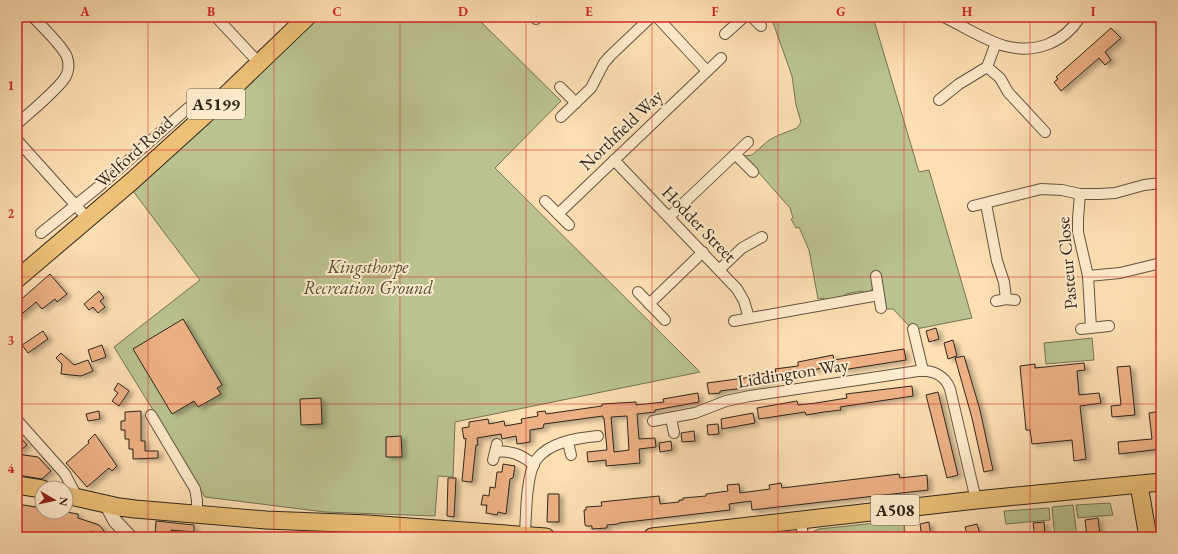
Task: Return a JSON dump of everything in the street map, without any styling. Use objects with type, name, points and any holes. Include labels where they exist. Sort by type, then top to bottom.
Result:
[{"type":"main road","name":"Welford Road","points":[[17,278],[131,182],[205,115],[307,17]]},
{"type":"main road","name":"A508","points":[[652,537],[802,529],[976,500],[1161,482]]},
{"type":"main road","points":[[17,484],[34,487]]},
{"type":"main road","points":[[1139,485],[1148,537]]},
{"type":"main road","points":[[74,497],[128,508],[197,514],[355,524],[477,534],[546,537]]},
{"type":"street","points":[[17,124],[63,81],[68,72],[68,62],[65,53],[33,17]]},
{"type":"street","points":[[216,17],[259,63]]},
{"type":"street","points":[[561,117],[591,88],[604,63],[610,56],[651,17]]},
{"type":"street","points":[[657,17],[707,71]]},
{"type":"street","points":[[725,34],[744,17]]},
{"type":"street","points":[[752,17],[761,26]]},
{"type":"street","points":[[944,17],[996,43],[1004,46],[1020,48],[1041,47],[1061,38],[1075,25],[1080,17]]},
{"type":"street","points":[[939,100],[959,84],[987,66],[996,43]]},
{"type":"street","name":"Northfield Way","points":[[558,214],[721,58]]},
{"type":"street","points":[[987,66],[1000,78],[1008,92],[1045,132]]},
{"type":"street","points":[[560,87],[576,103]]},
{"type":"street","name":"Welford Road","points":[[41,233],[76,205],[188,108]]},
{"type":"street","points":[[17,140],[88,219]]},
{"type":"street","points":[[669,217],[748,142]]},
{"type":"street","points":[[735,154],[753,172]]},
{"type":"street","name":"Hodder Street","points":[[614,160],[703,252],[741,294],[749,318]]},
{"type":"street","points":[[973,206],[986,204],[1041,189],[1062,190],[1080,194],[1115,193],[1161,182]]},
{"type":"street","name":"Pasteur Close","points":[[1080,194],[1078,219],[1079,239],[1088,276],[1086,329],[1109,326]]},
{"type":"street","points":[[545,201],[569,225]]},
{"type":"street","points":[[986,204],[997,261],[1004,282],[1006,300]]},
{"type":"street","points":[[719,270],[742,248],[762,237]]},
{"type":"street","points":[[649,304],[703,252]]},
{"type":"street","points":[[1088,276],[1120,273],[1161,263]]},
{"type":"street","points":[[876,276],[882,308]]},
{"type":"street","points":[[638,292],[665,320]]},
{"type":"street","points":[[734,321],[879,295]]},
{"type":"street","points":[[914,329],[923,371]]},
{"type":"street","name":"Liddington Way","points":[[653,421],[702,411],[726,401],[761,394],[923,371],[934,373],[941,376],[949,386],[976,500]]},
{"type":"street","points":[[151,415],[195,489],[197,514]]},
{"type":"street","points":[[671,418],[674,433]]},
{"type":"street","points":[[17,420],[65,474],[67,480]]},
{"type":"street","points":[[525,535],[529,487],[534,465],[537,459],[548,450],[568,442],[598,436]]},
{"type":"street","points":[[568,442],[571,455]]},
{"type":"street","points":[[495,452],[502,451],[516,453],[534,465]]},
{"type":"street","points":[[106,504],[115,522],[130,537]]},
{"type":"green space","name":"Kingsthorpe Recreation Ground","points":[[320,17],[476,17],[561,101],[495,168],[700,372],[455,422],[453,477],[438,476],[435,516],[325,512],[205,497],[114,347],[200,280],[133,191]]},
{"type":"green space","points":[[771,17],[873,17],[919,172],[929,170],[972,318],[911,330],[893,309],[885,309],[874,286],[870,292],[866,293],[861,291],[846,294],[843,298],[825,301],[824,298],[818,299],[809,250],[799,227],[796,228],[791,219],[793,218],[790,208],[744,156],[752,155],[769,140],[797,128],[801,122],[796,105],[792,76]]},
{"type":"green space","points":[[1092,338],[1094,360],[1046,364],[1044,343]]},
{"type":"green space","points":[[1110,503],[1113,515],[1078,518],[1076,505]]},
{"type":"green space","points":[[1073,505],[1077,537],[1055,537],[1052,507]]},
{"type":"green space","points":[[1049,508],[1050,520],[1006,524],[1004,511]]},
{"type":"green space","points":[[904,520],[905,535],[885,537],[811,537],[814,531],[819,529]]},
{"type":"building","points":[[1111,28],[1121,38],[1105,52],[1111,60],[1105,65],[1099,58],[1061,91],[1054,82],[1058,79],[1056,77]]},
{"type":"building","points":[[50,274],[67,294],[57,302],[55,299],[42,309],[36,302],[17,318],[17,303]]},
{"type":"building","points":[[99,291],[104,298],[100,301],[105,307],[98,313],[93,307],[89,310],[84,304]]},
{"type":"building","points":[[183,319],[222,385],[217,388],[221,394],[198,407],[194,401],[172,414],[133,349]]},
{"type":"building","points":[[936,328],[939,339],[929,342],[926,331]]},
{"type":"building","points":[[43,331],[48,339],[28,353],[22,345]]},
{"type":"building","points":[[953,340],[957,356],[948,359],[944,343]]},
{"type":"building","points":[[102,345],[106,357],[92,362],[88,350]]},
{"type":"building","points":[[904,349],[906,360],[842,370],[841,365],[794,373],[794,376],[766,380],[767,383],[743,386],[744,388],[709,394],[707,383],[776,372],[775,369],[798,366],[798,362],[833,355],[834,360]]},
{"type":"building","points":[[61,353],[74,365],[88,360],[93,371],[81,376],[61,374],[62,364],[56,358]]},
{"type":"building","points":[[964,356],[980,410],[993,470],[984,472],[972,418],[955,358]]},
{"type":"building","points":[[1084,363],[1085,370],[1077,371],[1079,395],[1099,393],[1101,403],[1080,406],[1086,459],[1074,461],[1072,440],[1032,444],[1030,430],[1026,430],[1020,366],[1035,364],[1035,368]]},
{"type":"building","points":[[1130,366],[1135,415],[1112,417],[1111,406],[1121,405],[1117,367]]},
{"type":"building","points":[[118,383],[129,391],[119,406],[112,401],[118,393],[114,390]]},
{"type":"building","points":[[912,386],[913,396],[840,407],[841,410],[806,415],[805,412],[759,419],[757,408],[797,401],[798,405],[816,403],[847,398],[846,394]]},
{"type":"building","points":[[938,392],[958,475],[947,478],[926,395]]},
{"type":"building","points":[[698,393],[699,402],[655,410],[655,412],[637,414],[639,439],[655,438],[656,447],[639,449],[640,463],[606,466],[606,460],[588,462],[587,452],[607,450],[603,416],[544,424],[543,428],[530,430],[530,442],[517,444],[516,436],[502,439],[501,434],[477,438],[478,445],[476,445],[472,482],[462,481],[466,438],[464,439],[462,428],[469,427],[469,422],[488,419],[489,424],[504,421],[505,426],[522,423],[521,419],[538,416],[537,412],[545,411],[546,414],[602,406],[602,404],[636,402],[636,405],[664,402],[663,399]],"holes":[[[627,416],[629,450],[614,452],[611,417]]]},
{"type":"building","points":[[321,398],[322,424],[301,425],[300,399]]},
{"type":"building","points":[[99,411],[100,419],[88,421],[86,414]]},
{"type":"building","points":[[141,411],[141,441],[145,441],[145,451],[158,451],[158,458],[133,459],[133,449],[129,449],[129,439],[125,439],[125,430],[121,430],[121,421],[125,421],[125,412]]},
{"type":"building","points":[[1161,411],[1161,449],[1119,454],[1118,442],[1152,439],[1149,413]]},
{"type":"building","points":[[753,413],[755,423],[722,429],[721,419]]},
{"type":"building","points":[[718,424],[719,434],[708,435],[707,425]]},
{"type":"building","points":[[694,431],[695,441],[682,442],[681,433]]},
{"type":"building","points":[[17,434],[27,445],[17,453]]},
{"type":"building","points":[[95,434],[117,466],[112,471],[109,468],[87,487],[66,463],[89,443],[88,441]]},
{"type":"building","points":[[401,436],[402,457],[386,457],[386,437]]},
{"type":"building","points":[[671,441],[672,450],[660,452],[659,443]]},
{"type":"building","points":[[17,454],[38,457],[51,471],[42,479],[17,475]]},
{"type":"building","points":[[503,464],[515,466],[513,478],[510,479],[506,514],[498,512],[497,515],[486,513],[487,505],[481,505],[483,495],[489,496],[490,487],[495,488],[497,472],[502,472]]},
{"type":"building","points":[[899,474],[900,478],[927,475],[928,490],[752,510],[751,501],[729,504],[730,510],[619,523],[607,525],[607,528],[592,529],[592,526],[585,525],[584,510],[586,510],[586,507],[602,506],[601,502],[659,496],[660,504],[679,502],[679,500],[683,500],[683,498],[706,496],[706,494],[728,491],[727,485],[739,484],[740,493],[770,489],[769,485],[781,483],[782,488]]},
{"type":"building","points":[[448,478],[456,478],[454,517],[447,516]]},
{"type":"building","points":[[548,494],[559,494],[559,522],[547,522]]},
{"type":"building","points":[[17,504],[34,507],[34,520],[74,520],[74,513],[78,514],[78,518],[99,525],[109,537],[97,537],[92,531],[86,537],[49,533],[48,537],[23,537],[17,529]]},
{"type":"building","points":[[1098,518],[1100,536],[1087,537],[1085,520]]},
{"type":"building","points":[[156,521],[194,525],[194,532],[171,530],[172,537],[157,537],[157,535],[155,535]]},
{"type":"building","points":[[929,522],[931,537],[922,537],[920,524]]},
{"type":"building","points":[[1044,522],[1045,537],[1035,537],[1033,523]]},
{"type":"building","points":[[977,524],[981,537],[968,537],[965,527]]}]
